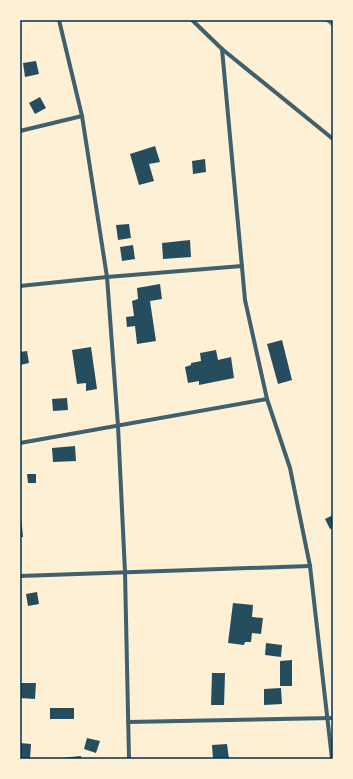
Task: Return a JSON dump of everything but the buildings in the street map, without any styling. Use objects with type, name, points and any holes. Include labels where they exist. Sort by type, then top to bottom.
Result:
[{"type":"street","points":[[59,20],[82,116],[107,277],[118,426],[125,572],[128,759]]},
{"type":"street","points":[[192,20],[222,48],[333,139]]},
{"type":"street","points":[[222,48],[245,300],[267,399],[290,468],[310,566],[332,759]]},
{"type":"street","points":[[20,131],[82,116]]},
{"type":"street","points":[[20,286],[242,266]]},
{"type":"street","points":[[20,443],[267,399]]},
{"type":"street","points":[[20,576],[310,566]]},
{"type":"street","points":[[128,722],[333,718]]},
{"type":"railway","points":[[327,20],[333,25]]}]
